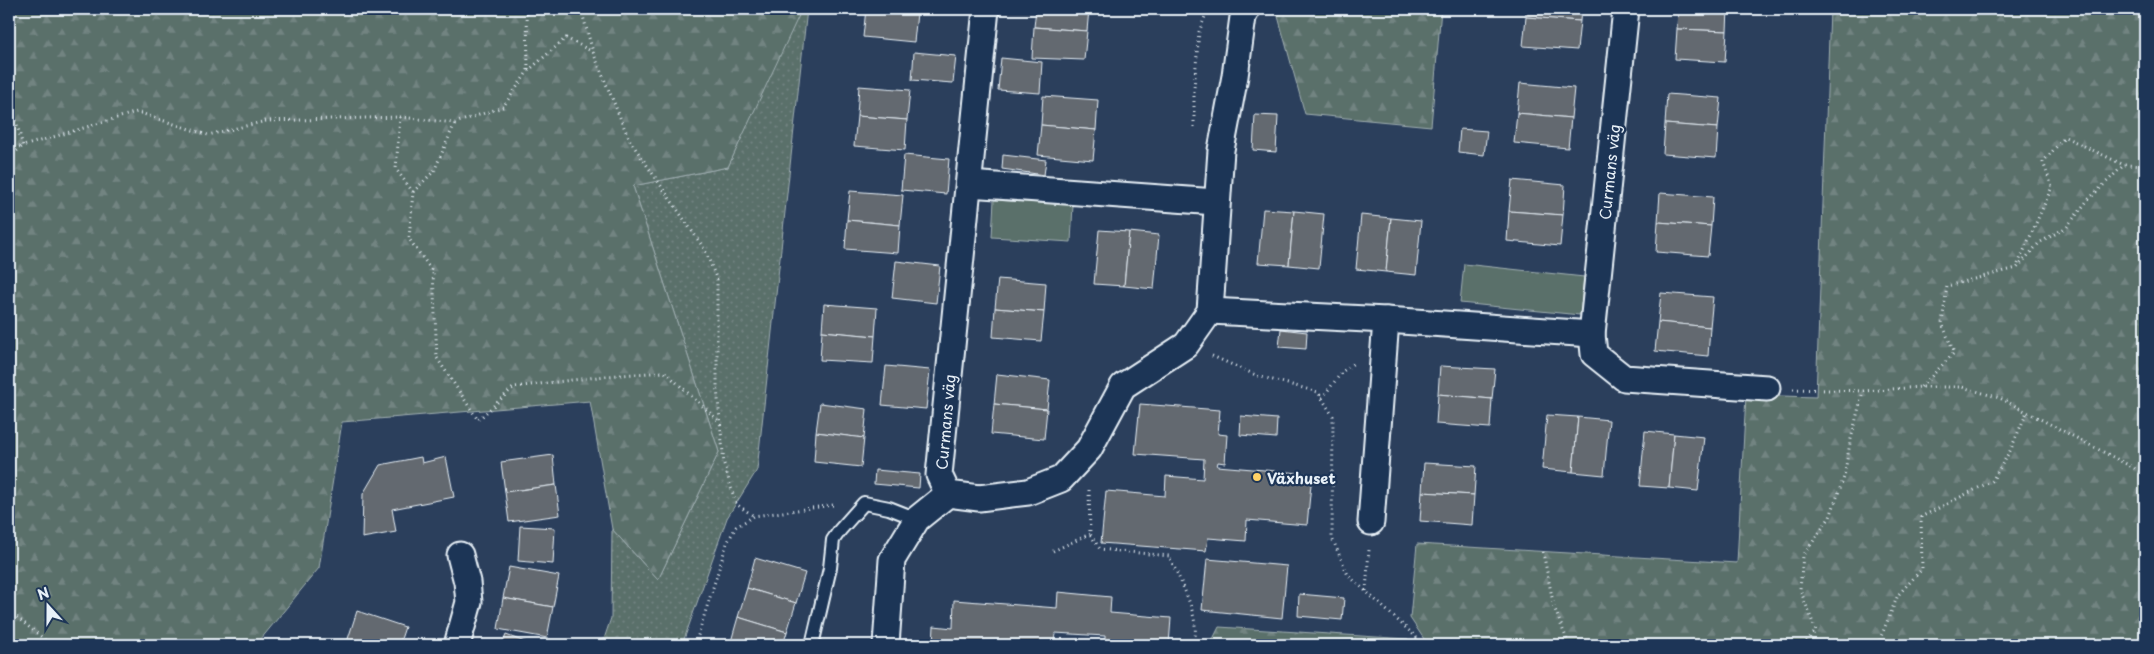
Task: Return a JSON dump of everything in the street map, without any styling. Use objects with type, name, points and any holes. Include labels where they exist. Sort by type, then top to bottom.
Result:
[{"type":"street","name":"Curmans väg","points":[[948,494],[939,475],[970,184],[986,9]]},
{"type":"street","points":[[886,645],[892,560],[917,519],[948,494],[979,498],[1028,492],[1061,479],[1089,449],[1123,386],[1186,345],[1210,312],[1220,150],[1236,76],[1243,17],[1247,9]]},
{"type":"street","name":"Curmans väg","points":[[1626,9],[1592,334],[1594,354],[1624,378],[1766,388]]},
{"type":"street","points":[[970,184],[1216,202]]},
{"type":"street","points":[[1210,312],[1386,320],[1592,334]]},
{"type":"street","points":[[1371,522],[1386,320]]},
{"type":"street","points":[[457,645],[469,602],[467,582],[460,555]]},
{"type":"lane","points":[[812,645],[826,584],[833,540],[840,530],[864,503],[889,508],[917,519]]},
{"type":"path","points":[[527,9],[528,71]]},
{"type":"path","points":[[581,9],[593,52],[629,139],[705,250],[717,280],[717,388],[724,464],[736,504],[754,516]]},
{"type":"path","points":[[9,149],[138,112],[208,136],[266,121],[400,118],[455,123],[502,107],[528,71],[566,38],[593,52]]},
{"type":"path","points":[[9,96],[23,146]]},
{"type":"path","points":[[400,118],[396,169],[413,192],[410,239],[433,272],[437,358],[478,420],[514,387],[606,376],[665,372],[720,422]]},
{"type":"path","points":[[413,192],[434,171],[455,123]]},
{"type":"path","points":[[2016,268],[2052,187],[2042,162],[2065,137],[2124,165],[2145,166]]},
{"type":"path","points":[[9,156],[23,146]]},
{"type":"path","points":[[1921,387],[1954,353],[1942,323],[1947,286],[2016,268],[2039,243],[2068,227],[2087,201],[2124,165]]},
{"type":"path","points":[[1186,345],[1258,376],[1318,392],[1333,416],[1332,538],[1348,575],[1416,637],[1421,645]]},
{"type":"path","points":[[1322,398],[1342,372],[1370,350],[1384,345]]},
{"type":"path","points":[[1766,388],[1863,391],[1921,387],[1962,387],[2000,398],[2134,468],[2145,477]]},
{"type":"path","points":[[1803,645],[1816,631],[1800,589],[1803,556],[1830,517],[1844,477],[1863,391]]},
{"type":"path","points":[[1880,645],[1880,639],[1898,595],[1922,569],[1921,517],[1992,481],[2010,451],[2027,412]]},
{"type":"path","points":[[1089,449],[1090,534],[1100,549],[1169,556],[1193,612],[1196,638],[1193,645]]},
{"type":"path","points":[[695,645],[727,543],[736,527],[754,516],[796,509],[864,503]]},
{"type":"path","points":[[1366,591],[1371,522]]},
{"type":"path","points":[[1053,552],[1090,534]]},
{"type":"path","points":[[1543,552],[1554,607],[1569,645]]},
{"type":"path","points":[[9,611],[44,639],[47,645]]},
{"type":"green space","points":[[9,9],[802,9],[728,167],[633,186],[719,452],[658,580],[612,529],[590,401],[342,422],[319,568],[256,645],[9,645]]},
{"type":"green space","points":[[801,9],[807,9],[757,470],[727,518],[682,645],[602,645],[611,618],[612,529],[658,580],[719,452],[633,186],[728,167]]},
{"type":"green space","points":[[1276,9],[1441,9],[1431,126],[1305,114]]},
{"type":"green space","points":[[1830,9],[2145,9],[2145,645],[1428,645],[1410,618],[1417,544],[1737,563],[1746,395],[1816,397]]},
{"type":"green space","points":[[994,200],[1073,205],[1071,242],[992,237]]},
{"type":"green space","points":[[1464,264],[1584,277],[1580,315],[1460,303]]},
{"type":"green space","points":[[1219,627],[1408,639],[1412,645],[1210,645]]},
{"type":"building","points":[[866,9],[917,13],[914,42],[863,37]]},
{"type":"building","points":[[869,9],[917,9],[917,13]]},
{"type":"building","points":[[1036,9],[1089,9],[1087,31],[1034,27]]},
{"type":"building","points":[[1526,9],[1581,9],[1580,21],[1526,17]]},
{"type":"building","points":[[1678,9],[1728,9],[1727,31],[1677,29]]},
{"type":"building","points":[[1526,17],[1580,21],[1577,50],[1523,46]]},
{"type":"building","points":[[1034,27],[1087,31],[1084,60],[1032,58]]},
{"type":"building","points":[[1677,29],[1727,31],[1725,62],[1675,59]]},
{"type":"building","points":[[914,52],[956,56],[953,83],[912,80]]},
{"type":"building","points":[[1001,58],[1042,62],[1040,93],[998,90]]},
{"type":"building","points":[[1520,83],[1574,88],[1571,118],[1517,113]]},
{"type":"building","points":[[859,86],[910,90],[907,120],[857,116]]},
{"type":"building","points":[[1667,94],[1721,98],[1718,128],[1665,124]]},
{"type":"building","points":[[1043,96],[1098,100],[1096,130],[1041,125]]},
{"type":"building","points":[[1517,113],[1571,118],[1568,148],[1514,143]]},
{"type":"building","points":[[1255,115],[1278,116],[1276,152],[1253,150]]},
{"type":"building","points":[[857,116],[907,120],[905,150],[854,146]]},
{"type":"building","points":[[1665,124],[1718,128],[1716,158],[1663,154]]},
{"type":"building","points":[[1041,125],[1096,130],[1093,160],[1038,155]]},
{"type":"building","points":[[1460,129],[1487,131],[1484,155],[1458,152]]},
{"type":"building","points":[[904,155],[949,159],[946,194],[901,190]]},
{"type":"building","points":[[1003,155],[1046,160],[1044,175],[1002,169]]},
{"type":"building","points":[[1512,180],[1565,185],[1563,215],[1509,211]]},
{"type":"building","points":[[850,191],[903,195],[900,225],[847,220]]},
{"type":"building","points":[[1660,193],[1713,197],[1711,226],[1658,222]]},
{"type":"building","points":[[1263,209],[1294,211],[1289,265],[1258,263]]},
{"type":"building","points":[[1294,211],[1324,214],[1319,268],[1289,265]]},
{"type":"building","points":[[1509,211],[1563,215],[1560,246],[1507,241]]},
{"type":"building","points":[[1361,215],[1391,218],[1386,272],[1356,269]]},
{"type":"building","points":[[1391,218],[1421,221],[1416,275],[1386,272]]},
{"type":"building","points":[[847,220],[900,225],[898,253],[845,249]]},
{"type":"building","points":[[1658,222],[1711,226],[1708,256],[1656,252]]},
{"type":"building","points":[[1099,230],[1129,232],[1124,286],[1094,284]]},
{"type":"building","points":[[1129,232],[1159,235],[1154,289],[1124,286]]},
{"type":"building","points":[[896,261],[940,266],[936,303],[892,298]]},
{"type":"building","points":[[998,279],[1046,283],[1044,312],[995,308]]},
{"type":"building","points":[[1661,293],[1713,297],[1710,327],[1658,322]]},
{"type":"building","points":[[824,304],[877,308],[875,336],[822,331]]},
{"type":"building","points":[[995,308],[1044,312],[1041,341],[993,337]]},
{"type":"building","points":[[1658,322],[1710,327],[1708,356],[1655,351]]},
{"type":"building","points":[[1281,329],[1307,332],[1306,349],[1279,347]]},
{"type":"building","points":[[822,331],[875,336],[873,363],[820,360]]},
{"type":"building","points":[[886,366],[930,370],[926,409],[882,405]]},
{"type":"building","points":[[1440,366],[1495,369],[1492,399],[1438,394]]},
{"type":"building","points":[[997,374],[1050,380],[1047,409],[994,404]]},
{"type":"building","points":[[1438,394],[1492,399],[1490,428],[1436,424]]},
{"type":"building","points":[[820,403],[867,409],[864,438],[816,432]]},
{"type":"building","points":[[994,404],[1047,409],[1044,439],[991,434]]},
{"type":"building","name":"Växhuset","points":[[1140,404],[1220,410],[1218,434],[1227,435],[1225,463],[1218,462],[1217,466],[1312,474],[1307,525],[1247,520],[1246,541],[1208,538],[1206,551],[1101,543],[1106,491],[1165,496],[1166,476],[1203,479],[1204,459],[1135,454]]},
{"type":"building","points":[[1547,415],[1578,417],[1573,472],[1542,469]]},
{"type":"building","points":[[1241,416],[1277,419],[1276,438],[1240,435]]},
{"type":"building","points":[[1578,417],[1609,420],[1604,475],[1573,472]]},
{"type":"building","points":[[1645,431],[1674,434],[1669,488],[1640,486]]},
{"type":"building","points":[[816,432],[864,438],[861,467],[814,462]]},
{"type":"building","points":[[1674,434],[1704,437],[1698,491],[1669,488]]},
{"type":"building","points":[[553,455],[556,485],[505,492],[501,462]]},
{"type":"building","points":[[421,457],[422,463],[446,457],[454,497],[392,509],[396,532],[362,538],[363,494],[380,465]]},
{"type":"building","points":[[1424,463],[1476,466],[1474,495],[1422,492]]},
{"type":"building","points":[[875,470],[920,474],[919,488],[874,484]]},
{"type":"building","points":[[556,485],[560,515],[509,522],[505,492]]},
{"type":"building","points":[[1422,492],[1474,495],[1472,525],[1420,521]]},
{"type":"building","points":[[520,526],[555,528],[553,564],[518,561]]},
{"type":"building","points":[[755,558],[805,573],[796,603],[747,588]]},
{"type":"building","points":[[1207,559],[1287,566],[1282,618],[1202,610]]},
{"type":"building","points":[[509,567],[559,576],[553,607],[503,598]]},
{"type":"building","points":[[747,588],[796,603],[787,632],[738,617]]},
{"type":"building","points":[[1058,592],[1111,597],[1110,613],[1171,618],[1169,645],[1105,645],[1105,636],[1055,633],[1054,645],[933,645],[934,626],[953,628],[954,600],[1057,608]]},
{"type":"building","points":[[1299,594],[1344,598],[1342,620],[1298,616]]},
{"type":"building","points":[[503,598],[553,607],[547,638],[498,629]]},
{"type":"building","points":[[357,611],[405,627],[399,645],[350,645],[347,642]]},
{"type":"building","points":[[738,617],[787,632],[783,645],[730,645]]},
{"type":"building","points":[[506,635],[533,645],[502,645]]},
{"type":"place","name":"Växhuset","points":[[1257,477]]}]
